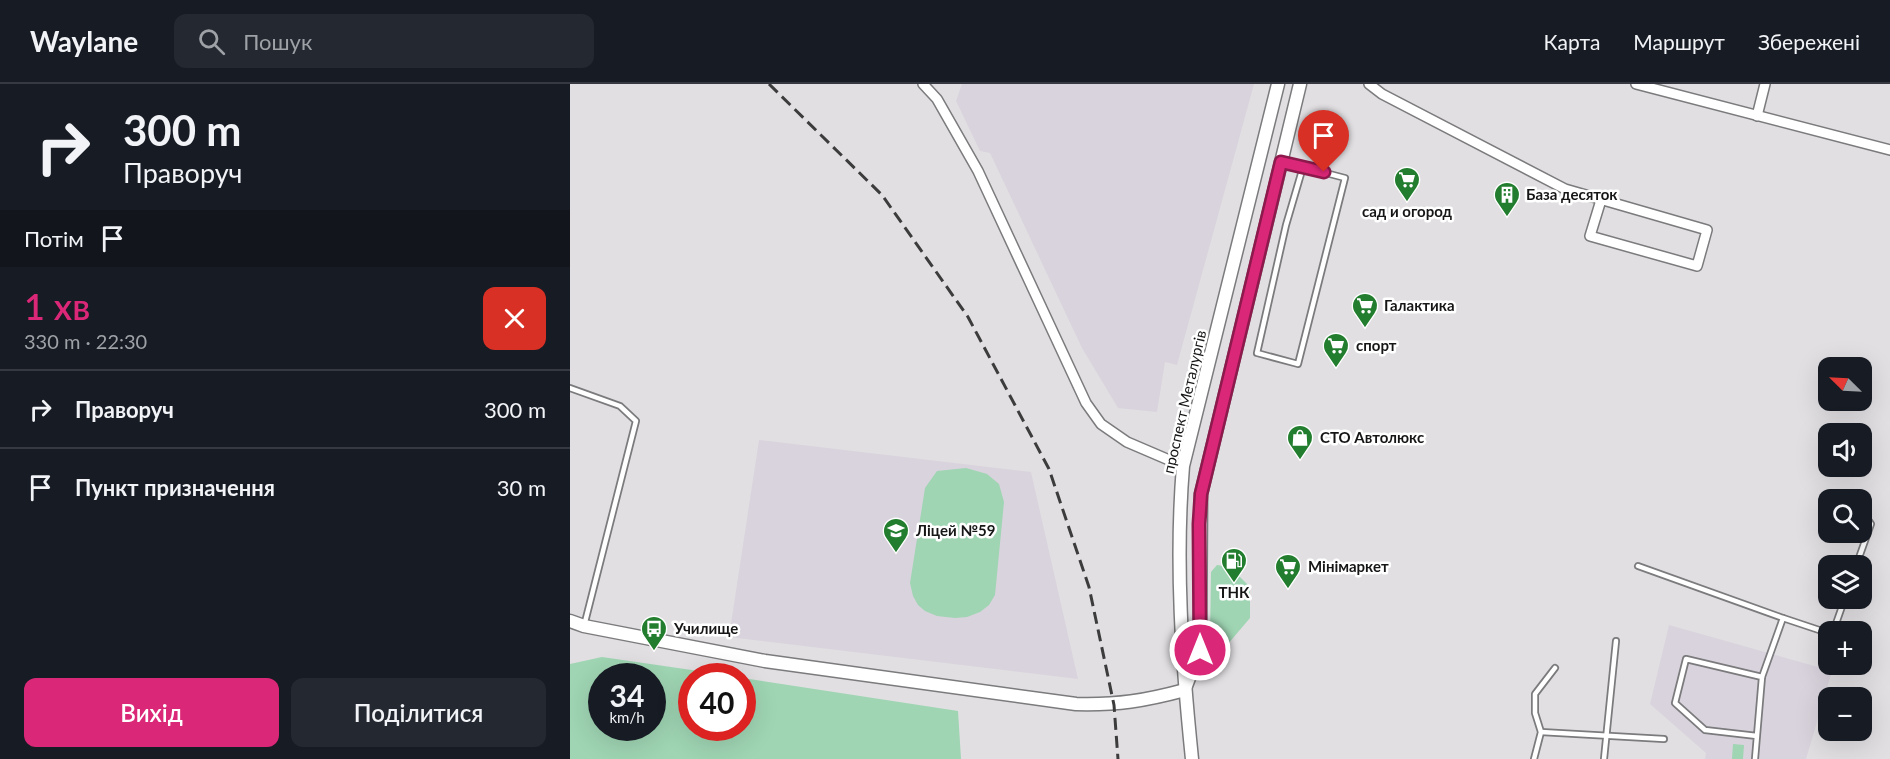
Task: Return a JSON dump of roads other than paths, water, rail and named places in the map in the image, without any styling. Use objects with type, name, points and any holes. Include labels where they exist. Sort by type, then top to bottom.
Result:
[{"type":"street","points":[[923,84],[937,99],[978,171],[1086,403],[1101,424],[1127,442],[1183,466]]},
{"type":"street","name":"проспект Металургів","points":[[1192,759],[1182,654],[1180,503],[1183,466],[1278,84]]},
{"type":"street","points":[[570,621],[584,626],[765,661],[1076,704],[1114,705],[1149,700],[1185,690],[1200,650],[1199,524],[1201,494],[1300,84]]},
{"type":"street","points":[[1369,84],[1382,94],[1565,189],[1707,231],[1697,266],[1590,236],[1600,200]]},
{"type":"street","points":[[1636,84],[1890,150]]},
{"type":"street","points":[[1757,116],[1765,84]]},
{"type":"street","points":[[1225,297],[1234,304],[1246,301]]},
{"type":"street","points":[[570,628],[584,626]]},
{"type":"lane","points":[[1281,162],[1303,167],[1345,178],[1298,364],[1257,353],[1286,225],[1303,167]]},
{"type":"lane","points":[[570,388],[620,406],[636,420],[584,626]]},
{"type":"lane","points":[[1638,566],[1818,630]]},
{"type":"lane","points":[[1755,759],[1762,677],[1783,618]]},
{"type":"lane","points":[[1604,759],[1616,641]]},
{"type":"lane","points":[[1757,736],[1705,730],[1675,703],[1686,659],[1762,677]]},
{"type":"lane","points":[[1534,759],[1541,732],[1535,712],[1535,694],[1555,668]]},
{"type":"lane","points":[[1541,732],[1664,739]]},
{"type":"railway","points":[[769,84],[882,195],[968,317],[1049,469],[1089,587],[1114,705],[1118,759]]},
{"type":"place","name":"сад и огород","points":[[1407,203]]},
{"type":"place","name":"База десяток","points":[[1507,218]]},
{"type":"place","name":"Галактика","points":[[1365,329]]},
{"type":"place","name":"спорт","points":[[1336,369]]},
{"type":"place","name":"СТО Автолюкс","points":[[1300,461]]},
{"type":"place","name":"Ліцей №59","points":[[896,554]]},
{"type":"place","name":"ТНК","points":[[1234,584]]},
{"type":"place","name":"Мінімаркет","points":[[1288,590]]},
{"type":"place","name":"Училище","points":[[654,652]]}]
